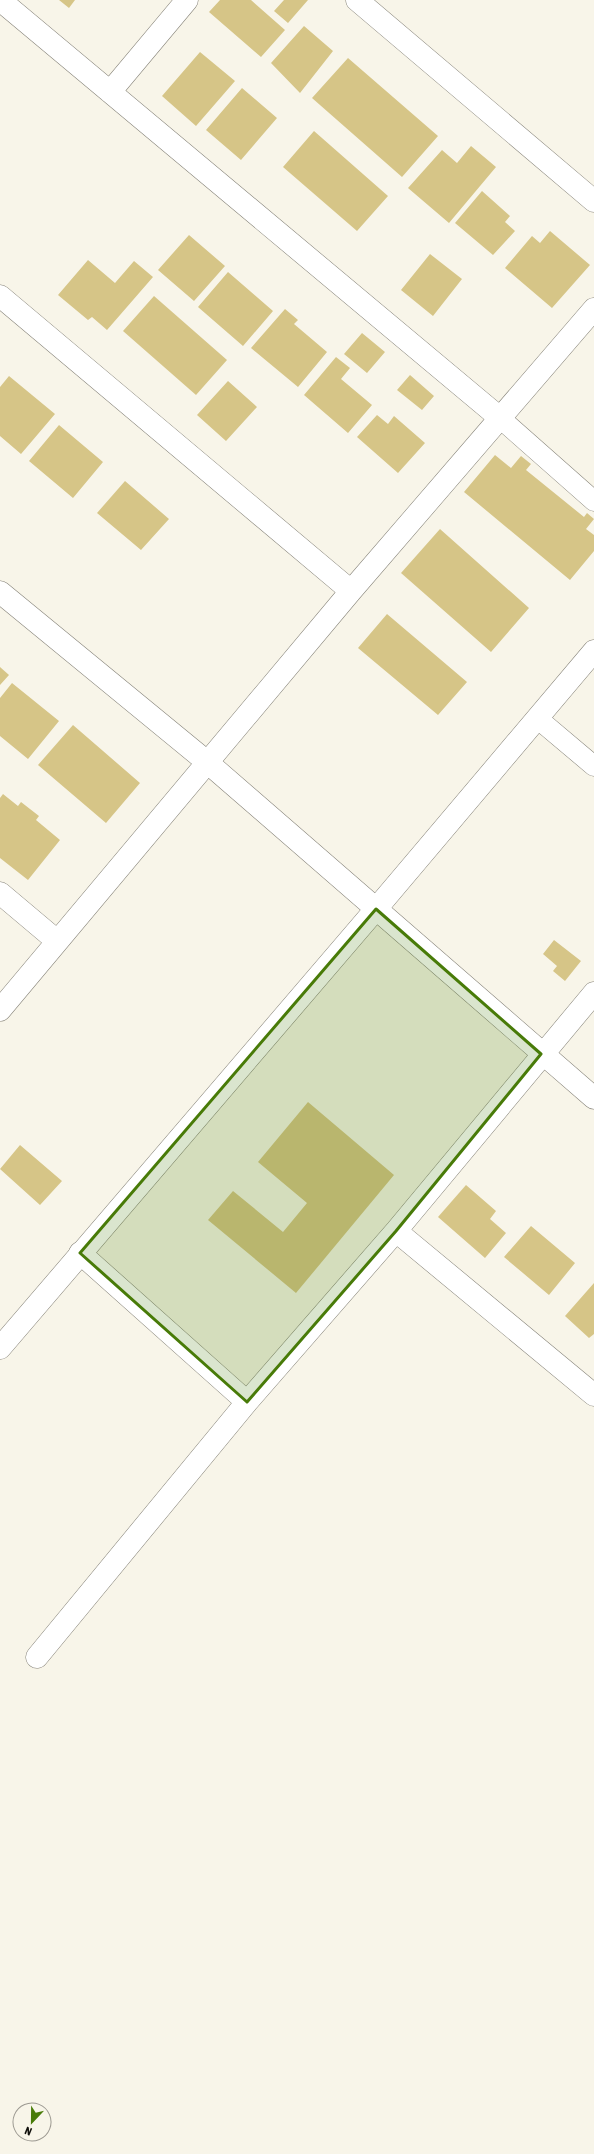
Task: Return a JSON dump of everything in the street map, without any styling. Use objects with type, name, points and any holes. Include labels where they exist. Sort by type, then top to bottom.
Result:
[{"type":"street","points":[[0,0],[500,418]]},
{"type":"street","points":[[110,92],[187,0]]},
{"type":"street","points":[[357,0],[594,201]]},
{"type":"street","points":[[0,296],[351,591]]},
{"type":"street","points":[[0,1010],[351,591],[594,309]]},
{"type":"street","points":[[0,592],[207,762],[541,1054],[594,1098]]},
{"type":"street","points":[[0,1348],[376,909],[594,650]]},
{"type":"street","points":[[0,893],[57,941]]},
{"type":"street","points":[[37,1657],[248,1402],[396,1231],[541,1054],[594,993]]},
{"type":"street","points":[[396,1231],[594,1395]]},
{"type":"street","points":[[80,1254],[248,1402]]},
{"type":"lane","points":[[500,418],[594,501]]},
{"type":"lane","points":[[537,718],[594,766]]},
{"type":"highlighted area","points":[[376,909],[541,1054],[396,1231],[247,1402],[80,1253]]},
{"type":"building","points":[[59,0],[75,0],[69,8]]},
{"type":"building","points":[[220,0],[251,0],[285,30],[261,57],[209,12]]},
{"type":"building","points":[[284,0],[308,0],[288,23],[274,11]]},
{"type":"building","points":[[304,26],[333,51],[300,93],[271,63]]},
{"type":"building","points":[[200,52],[235,81],[196,126],[162,96]]},
{"type":"building","points":[[348,58],[438,136],[402,177],[312,98]]},
{"type":"building","points":[[242,88],[277,118],[241,160],[206,130]]},
{"type":"building","points":[[314,131],[388,196],[357,231],[283,167]]},
{"type":"building","points":[[471,146],[496,167],[449,223],[408,188],[442,150],[457,163]]},
{"type":"building","points":[[482,191],[510,216],[505,222],[515,231],[493,255],[455,223]]},
{"type":"building","points":[[550,231],[590,265],[552,308],[505,268],[532,236],[540,243]]},
{"type":"building","points":[[189,235],[225,266],[194,301],[158,270]]},
{"type":"building","points":[[430,254],[462,279],[433,316],[401,290]]},
{"type":"building","points":[[88,260],[115,283],[134,261],[153,277],[107,330],[92,317],[88,320],[58,295]]},
{"type":"building","points":[[228,272],[273,311],[243,346],[198,307]]},
{"type":"building","points":[[154,296],[227,360],[196,395],[123,331]]},
{"type":"building","points":[[285,309],[298,320],[294,324],[327,352],[298,387],[251,348]]},
{"type":"building","points":[[362,333],[385,352],[367,373],[344,354]]},
{"type":"building","points":[[336,357],[350,368],[341,379],[372,405],[348,433],[304,395]]},
{"type":"building","points":[[410,375],[434,396],[422,410],[397,390]]},
{"type":"building","points":[[9,376],[55,414],[21,454],[0,436],[0,387]]},
{"type":"building","points":[[228,381],[257,407],[226,441],[197,415]]},
{"type":"building","points":[[377,415],[388,424],[394,416],[425,443],[398,473],[357,437]]},
{"type":"building","points":[[59,425],[103,462],[73,498],[29,461]]},
{"type":"building","points":[[495,455],[511,468],[521,456],[531,464],[526,470],[584,517],[587,513],[594,519],[586,529],[594,535],[594,551],[570,580],[464,492]]},
{"type":"building","points":[[125,481],[169,519],[141,550],[97,513]]},
{"type":"building","points":[[440,529],[529,608],[491,652],[401,573]]},
{"type":"building","points":[[387,614],[467,682],[438,715],[358,648]]},
{"type":"building","points":[[0,667],[9,675],[0,685]]},
{"type":"building","points":[[12,683],[59,721],[28,759],[0,736],[0,698]]},
{"type":"building","points":[[73,725],[140,783],[106,823],[38,765]]},
{"type":"building","points":[[3,794],[18,806],[21,802],[39,816],[36,820],[60,840],[28,880],[0,858],[0,798]]},
{"type":"building","points":[[554,940],[581,961],[565,981],[553,971],[557,966],[543,954]]},
{"type":"building","points":[[308,1102],[394,1175],[296,1293],[208,1220],[233,1191],[283,1232],[307,1203],[258,1162]]},
{"type":"building","points":[[20,1145],[62,1181],[40,1205],[0,1169]]},
{"type":"building","points":[[466,1185],[496,1211],[490,1219],[506,1233],[485,1258],[438,1217]]},
{"type":"building","points":[[531,1226],[575,1263],[549,1295],[504,1257]]},
{"type":"building","points":[[594,1283],[594,1334],[589,1338],[565,1316]]}]
